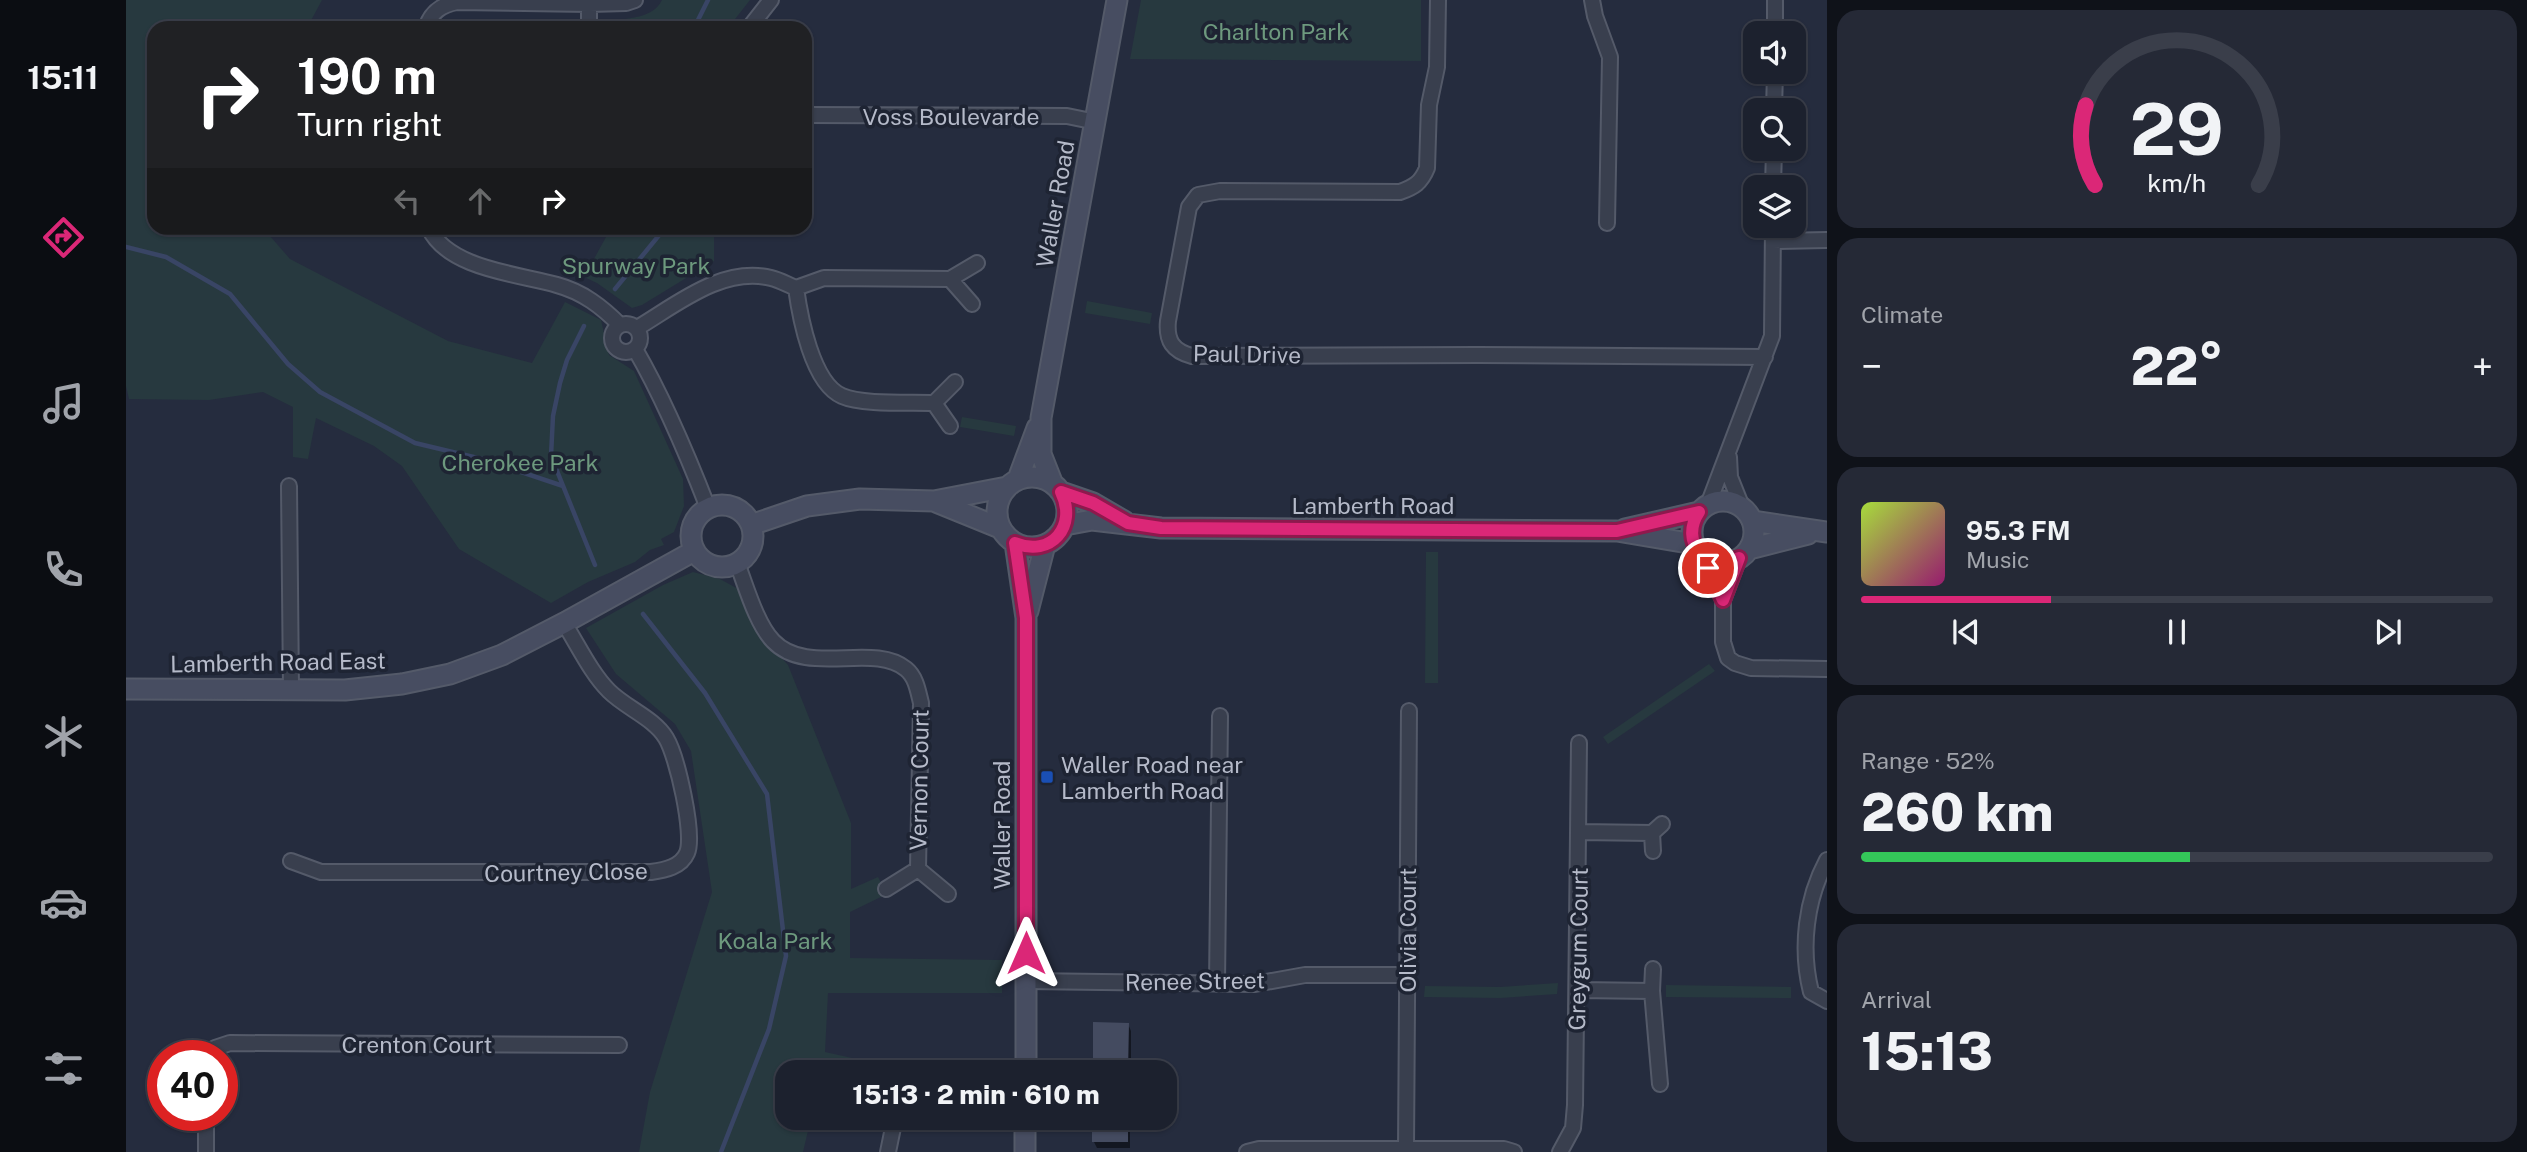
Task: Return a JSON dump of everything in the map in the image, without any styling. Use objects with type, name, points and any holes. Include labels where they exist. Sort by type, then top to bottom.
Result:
[{"type":"street","points":[[428,21],[436,10],[457,2],[589,4],[626,3],[635,0]]},
{"type":"street","points":[[754,21],[771,0]]},
{"type":"street","name":"Waller Road","points":[[1056,487],[1041,454],[1041,418],[1117,0]]},
{"type":"street","name":"Paul Drive","points":[[1438,0],[1437,67],[1429,105],[1427,168],[1423,178],[1417,185],[1400,192],[1220,191],[1198,195],[1189,207],[1168,321],[1168,340],[1174,348],[1192,356],[1765,357]]},
{"type":"street","points":[[1592,0],[1610,57],[1608,223]]},
{"type":"street","points":[[1775,0],[1775,21]]},
{"type":"street","points":[[589,4],[589,21]]},
{"type":"street","name":"Voss Boulevarde","points":[[812,115],[1067,116],[1096,122]]},
{"type":"street","points":[[434,235],[451,252],[492,270],[558,285],[580,294],[601,306],[620,325]]},
{"type":"street","points":[[1723,600],[1698,550],[1692,527],[1704,508],[1729,449],[1772,336],[1773,241],[1827,240]]},
{"type":"street","points":[[637,328],[705,287],[731,278],[771,278],[796,288],[824,278],[950,279],[977,263]]},
{"type":"street","points":[[950,279],[972,304]]},
{"type":"street","points":[[796,288],[810,349],[825,382],[837,394],[853,399],[934,403],[955,382]]},
{"type":"street","points":[[635,349],[624,351],[615,345],[613,334],[620,325],[627,324],[637,328]]},
{"type":"street","points":[[635,349],[640,339],[637,328]]},
{"type":"street","points":[[635,349],[695,473],[708,508]]},
{"type":"street","points":[[934,403],[950,426]]},
{"type":"street","name":"Waller Road","points":[[1013,483],[1041,418]]},
{"type":"street","points":[[1729,449],[1730,477],[1747,514],[1753,540],[1723,600],[1723,642],[1728,658],[1751,668],[1827,669]]},
{"type":"street","points":[[751,525],[807,506],[860,499],[934,501],[1013,483],[1030,476],[1056,487],[1066,503],[1068,514],[1060,534],[1045,545],[1030,547],[1015,543],[1000,528],[934,501]]},
{"type":"street","points":[[1000,528],[997,506],[1013,483]]},
{"type":"street","points":[[289,486],[290,690]]},
{"type":"street","name":"Lamberth Road","points":[[1056,487],[1093,503],[1128,523]]},
{"type":"street","name":"Lamberth Road","points":[[1617,531],[1725,501],[1747,514],[1822,532]]},
{"type":"street","points":[[718,505],[738,509],[751,525],[751,547],[737,563],[718,567],[708,564],[694,551],[691,531],[700,514],[708,508],[718,505]]},
{"type":"street","name":"Lamberth Road","points":[[1065,526],[1092,520],[1161,528],[1617,531],[1698,550],[1720,563],[1822,532]]},
{"type":"street","name":"Waller Road","points":[[1015,543],[1026,618],[1026,1060]]},
{"type":"street","name":"Waller Road","points":[[1026,618],[1045,545]]},
{"type":"street","name":"Lamberth Road East","points":[[126,689],[345,690],[402,684],[450,674],[502,655],[565,624],[694,551]]},
{"type":"street","name":"Vernon Court","points":[[737,563],[762,625],[774,643],[784,650],[801,657],[886,660],[906,669],[916,682],[921,703],[918,869]]},
{"type":"street","name":"Courtney Close","points":[[291,861],[321,872],[492,873],[651,872],[666,870],[682,861],[690,843],[678,764],[668,740],[660,730],[606,688],[565,624]]},
{"type":"street","name":"Olivia Court","points":[[1406,1149],[1409,711]]},
{"type":"street","points":[[1217,984],[1220,716]]},
{"type":"street","name":"Greygum Court","points":[[1560,1152],[1573,1128],[1575,1105],[1578,743]]},
{"type":"street","points":[[1579,832],[1657,829],[1653,851]]},
{"type":"street","points":[[1827,860],[1815,882],[1808,912],[1807,975],[1811,992],[1827,1000]]},
{"type":"street","name":"Vernon Court","points":[[886,889],[918,869]]},
{"type":"street","name":"Vernon Court","points":[[918,869],[948,894]]},
{"type":"street","points":[[1653,970],[1652,991],[1660,1084]]},
{"type":"street","name":"Renee Street","points":[[1026,981],[1255,984],[1305,975],[1406,975]]},
{"type":"street","points":[[1578,990],[1652,991]]},
{"type":"street","name":"Crenton Court","points":[[238,1043],[619,1045]]},
{"type":"street","points":[[888,1152],[893,1130]]},
{"type":"street","points":[[1025,1152],[1026,1130]]},
{"type":"street","points":[[206,1131],[206,1152]]},
{"type":"street","points":[[1247,1152],[1259,1149],[1504,1149],[1514,1152]]},
{"type":"green space","name":"Cherokee Park","points":[[126,0],[322,0],[311,21],[147,21],[147,235],[269,235],[290,259],[448,341],[532,363],[565,302],[601,320],[609,355],[634,371],[683,479],[684,506],[674,532],[661,539],[664,545],[551,603],[459,549],[402,466],[374,446],[316,418],[308,459],[293,457],[293,407],[263,392],[209,400],[129,399],[126,386]]},
{"type":"green space","points":[[662,0],[750,0],[734,21],[617,21],[646,14]]},
{"type":"green space","name":"Charlton Park","points":[[1141,0],[1421,0],[1421,61],[1130,59]]},
{"type":"green space","name":"Spurway Park","points":[[607,235],[714,235],[714,261],[642,305],[632,308],[584,277]]},
{"type":"green space","points":[[1087,301],[1152,313],[1150,324],[1085,313]]},
{"type":"green space","points":[[962,417],[1016,426],[1014,436],[960,427]]},
{"type":"green space","points":[[1426,552],[1438,552],[1438,683],[1425,683]]},
{"type":"green space","name":"Koala Park","points":[[693,572],[720,579],[740,590],[757,632],[788,665],[851,823],[851,889],[878,877],[887,894],[850,912],[850,958],[1002,960],[1002,993],[828,993],[825,1052],[861,1060],[775,1060],[775,1130],[808,1130],[803,1152],[639,1152],[650,1092],[712,892],[691,751],[675,724],[616,674],[586,628],[663,585]]},
{"type":"green space","points":[[1709,664],[1715,671],[1608,744],[1603,737]]},
{"type":"green space","points":[[1558,983],[1557,994],[1500,998],[1424,997],[1425,986],[1500,987]]},
{"type":"green space","points":[[1666,985],[1791,987],[1791,998],[1666,997]]},
{"type":"building","points":[[1093,1022],[1129,1023],[1128,1060],[1093,1060]]},
{"type":"building","points":[[1092,1130],[1128,1130],[1128,1142],[1092,1142]]},
{"type":"waterway","points":[[698,21],[708,0]]},
{"type":"waterway","points":[[615,289],[659,235]]},
{"type":"waterway","points":[[126,247],[166,257],[230,294],[288,364],[320,392],[415,443],[482,459],[563,486]]},
{"type":"waterway","points":[[584,326],[567,360],[560,383],[553,416],[551,456],[595,565]]},
{"type":"waterway","points":[[643,614],[705,693],[767,794],[786,956],[769,1029],[721,1152]]},
{"type":"place","name":"Waller Road near Lamberth Road","points":[[1047,777]]},
{"type":"route","points":[[1026,953],[1026,618],[1015,543],[1038,547],[1060,534],[1068,514],[1061,492],[1093,503],[1128,523],[1161,528],[1617,531],[1699,512],[1692,527],[1697,550],[1710,560],[1720,563],[1739,558],[1723,600],[1708,568]]}]
